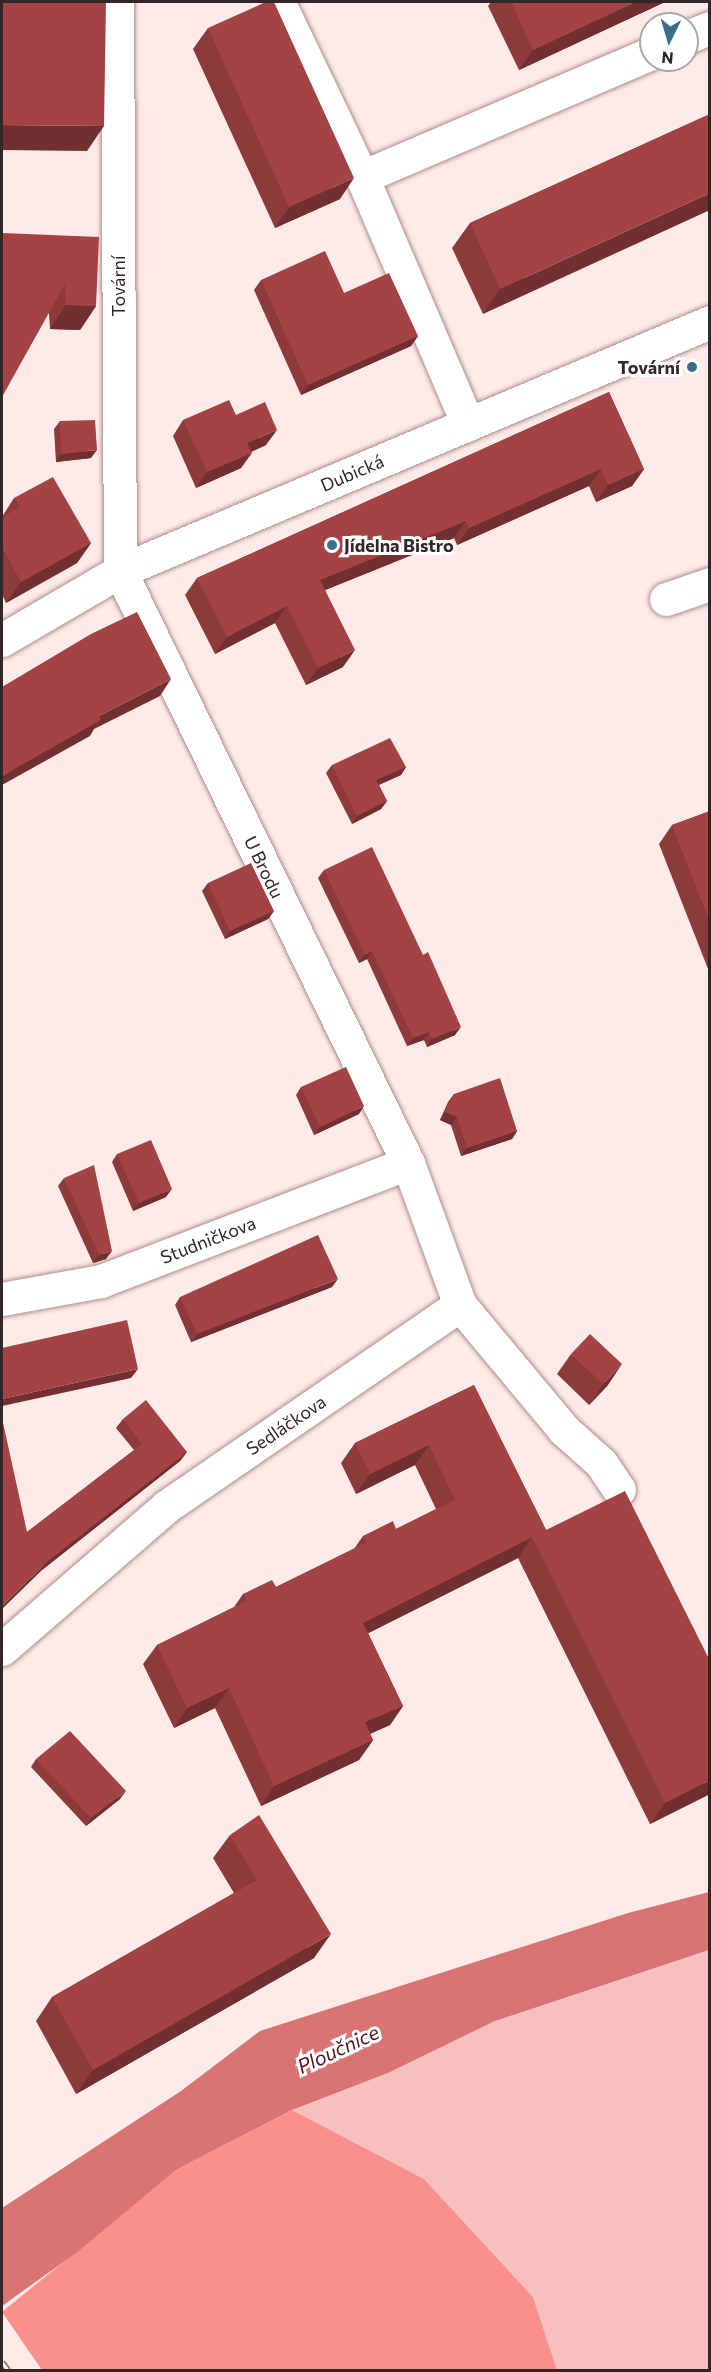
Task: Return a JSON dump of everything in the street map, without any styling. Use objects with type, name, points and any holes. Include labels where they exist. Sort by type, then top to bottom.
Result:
[{"type":"street","name":"Tovární","points":[[117,2],[120,571]]},
{"type":"street","points":[[281,7],[362,177],[468,424]]},
{"type":"street","points":[[362,177],[639,58]]},
{"type":"street","name":"Dubická","points":[[2,640],[120,571],[710,322]]},
{"type":"street","name":"U Brodu","points":[[120,571],[408,1162]]},
{"type":"street","points":[[666,599],[710,584]]},
{"type":"street","points":[[408,1162],[460,1305],[564,1430],[601,1463],[620,1490]]},
{"type":"street","name":"Studničkova","points":[[2,1299],[101,1281],[408,1162]]},
{"type":"street","name":"Sedláčkova","points":[[2,1649],[167,1506],[460,1305]]},
{"type":"shaded area","points":[[709,1950],[709,2370],[557,2370],[533,2297],[424,2179],[292,2110],[388,2073],[495,2021]]},
{"type":"shaded area","points":[[292,2110],[424,2179],[533,2297],[557,2370],[42,2370],[2,2312],[176,2170]]},
{"type":"water","name":"Ploučnice","points":[[709,1892],[709,1950],[495,2021],[388,2073],[292,2110],[176,2170],[76,2253],[2,2306],[2,2208],[181,2091],[260,2031],[628,1913]]},
{"type":"building","points":[[2,2],[106,2],[104,126],[2,125]]},
{"type":"building","points":[[266,2],[274,2],[354,178],[289,207],[208,28]]},
{"type":"building","points":[[511,2],[636,2],[533,50]]},
{"type":"building","points":[[710,114],[710,193],[500,289],[470,223]]},
{"type":"building","points":[[2,233],[99,237],[96,306],[66,305],[65,284],[2,397]]},
{"type":"building","points":[[325,251],[344,293],[389,273],[418,336],[308,385],[261,280]]},
{"type":"building","points":[[609,392],[644,469],[608,485],[601,469],[469,528],[466,521],[320,580],[355,650],[318,668],[287,606],[227,637],[197,578]]},
{"type":"building","points":[[229,400],[236,415],[265,402],[277,430],[247,443],[252,453],[207,472],[183,420]]},
{"type":"building","points":[[95,420],[97,450],[61,454],[60,421]]},
{"type":"building","points":[[53,477],[91,543],[21,582],[2,547],[2,517],[20,507],[14,498]]},
{"type":"building","points":[[137,612],[171,679],[99,716],[101,720],[2,776],[2,687],[91,634]]},
{"type":"building","points":[[390,738],[406,767],[376,780],[387,801],[357,816],[332,765]]},
{"type":"building","points":[[710,811],[710,923],[672,825]]},
{"type":"building","points":[[372,847],[423,955],[428,952],[461,1027],[432,1039],[429,1032],[413,1038],[372,951],[365,955],[324,870]]},
{"type":"building","points":[[251,863],[274,911],[230,931],[208,883]]},
{"type":"building","points":[[346,1067],[364,1106],[320,1127],[301,1087]]},
{"type":"building","points":[[500,1078],[517,1131],[467,1148],[457,1117],[445,1112],[454,1094]]},
{"type":"building","points":[[151,1140],[172,1189],[139,1203],[117,1154]]},
{"type":"building","points":[[94,1165],[112,1251],[99,1255],[64,1178]]},
{"type":"building","points":[[318,1235],[338,1279],[197,1334],[180,1297]]},
{"type":"building","points":[[127,1320],[138,1369],[2,1399],[2,1348]]},
{"type":"building","points":[[590,1334],[622,1364],[603,1384],[571,1354]]},
{"type":"building","points":[[474,1385],[546,1530],[363,1623],[403,1706],[365,1722],[373,1740],[274,1786],[229,1688],[187,1708],[157,1645],[247,1601],[243,1594],[272,1580],[276,1587],[367,1542],[363,1536],[393,1521],[396,1529],[455,1500],[429,1445],[370,1474],[355,1443]]},
{"type":"building","points":[[146,1400],[187,1452],[48,1561],[2,1606],[2,1418],[27,1532],[142,1444],[123,1419]]},
{"type":"building","points":[[625,1491],[710,1661],[710,1780],[665,1803],[532,1537]]},
{"type":"building","points":[[70,1731],[126,1791],[91,1818],[36,1759]]},
{"type":"building","points":[[259,1815],[331,1934],[93,2070],[52,1997],[257,1880],[230,1835]]},
{"type":"railway","points":[[2,2362],[8,2370]]},
{"type":"place","name":"Tovární","points":[[692,367]]},
{"type":"place","name":"Jídelna Bistro","points":[[332,545]]}]
